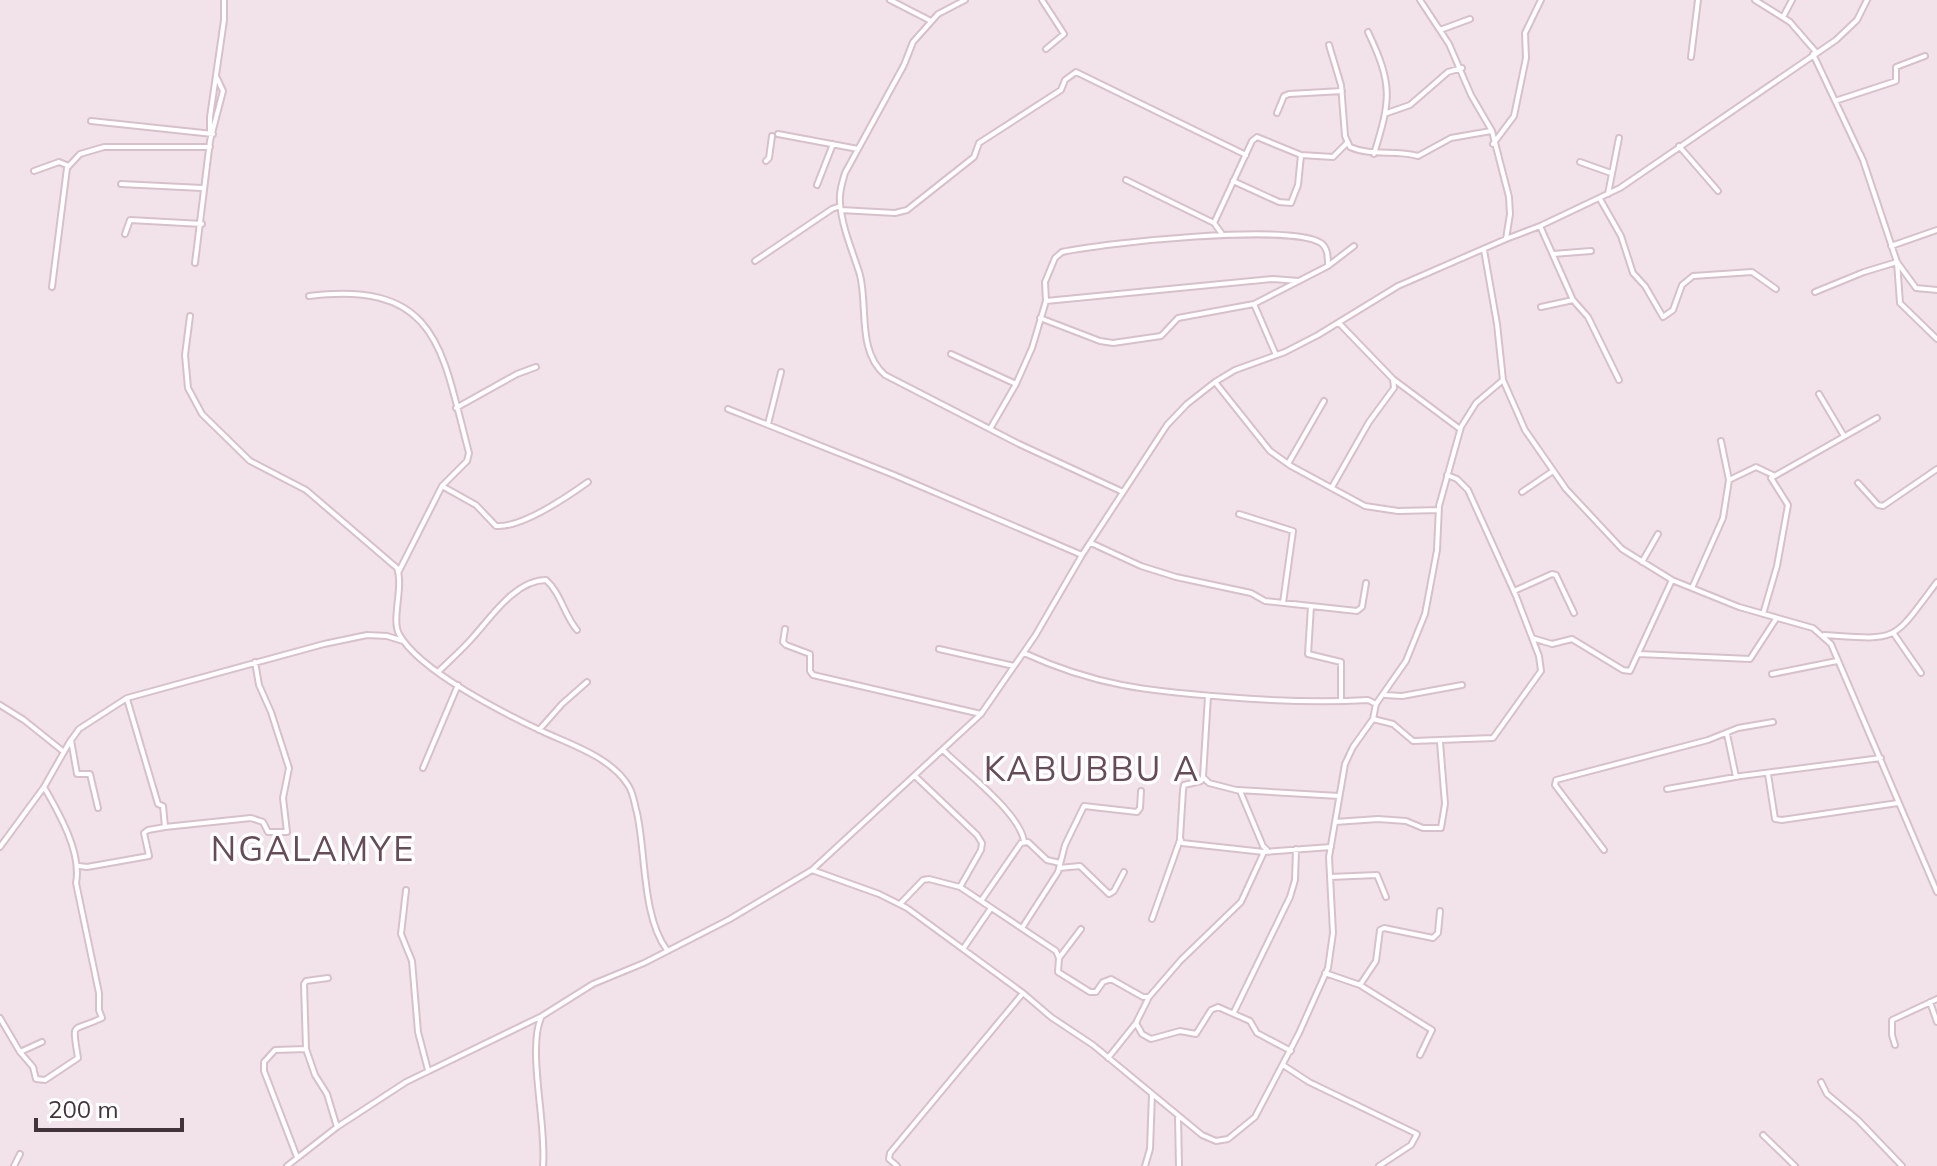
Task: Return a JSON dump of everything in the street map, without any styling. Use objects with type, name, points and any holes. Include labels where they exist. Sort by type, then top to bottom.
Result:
[{"type":"street","points":[[195,263],[213,134],[210,131],[210,117],[224,0]]},
{"type":"street","points":[[890,0],[931,21]]},
{"type":"street","points":[[963,0],[938,14],[913,42],[839,190],[840,208],[861,279],[866,335],[879,370],[990,429],[1123,492]]},
{"type":"street","points":[[1042,0],[1064,34],[1046,49]]},
{"type":"street","points":[[1420,0],[1462,68],[1471,95],[1492,131],[1509,197],[1506,239]]},
{"type":"street","points":[[1493,144],[1514,116],[1526,58],[1525,33],[1541,0]]},
{"type":"street","points":[[1691,57],[1698,0]]},
{"type":"street","points":[[1755,0],[1783,17],[1815,53],[1863,160],[1897,262],[1916,288],[1937,287]]},
{"type":"street","points":[[1783,17],[1792,0]]},
{"type":"street","points":[[287,1166],[390,1091],[542,1016],[584,989],[644,963],[750,908],[812,870],[981,714],[1167,425],[1215,382],[1339,323],[1398,286],[1608,195],[1851,27],[1867,0]]},
{"type":"street","points":[[1440,30],[1470,19]]},
{"type":"street","points":[[1368,32],[1386,74],[1387,113],[1374,154]]},
{"type":"street","points":[[1329,45],[1342,91],[1347,143],[1356,150],[1374,154],[1407,152],[1418,156],[1451,138],[1492,131]]},
{"type":"street","points":[[1835,101],[1896,81],[1896,67],[1925,56]]},
{"type":"street","points":[[1387,113],[1410,105],[1448,72],[1462,68]]},
{"type":"street","points":[[755,261],[832,209],[895,213],[907,210],[974,157],[979,143],[1061,90],[1065,80],[1076,72],[1246,155]]},
{"type":"street","points":[[1277,113],[1284,96],[1289,94],[1342,91]]},
{"type":"street","points":[[91,121],[213,134]]},
{"type":"street","points":[[766,161],[775,135],[858,149]]},
{"type":"street","points":[[1214,223],[1252,141],[1257,137],[1301,155],[1333,157],[1347,143]]},
{"type":"street","points":[[1608,195],[1619,138]]},
{"type":"street","points":[[817,185],[833,144]]},
{"type":"street","points":[[1679,146],[1718,191]]},
{"type":"street","points":[[52,287],[69,166],[80,154],[104,147],[210,147]]},
{"type":"street","points":[[1233,181],[1279,202],[1291,203],[1298,185],[1301,155]]},
{"type":"street","points":[[34,171],[59,162],[69,166]]},
{"type":"street","points":[[1580,162],[1611,173]]},
{"type":"street","points":[[1126,180],[1214,223],[1222,234]]},
{"type":"street","points":[[121,184],[202,188]]},
{"type":"street","points":[[1600,199],[1621,236],[1633,273],[1645,286],[1663,317],[1673,310],[1682,285],[1693,276],[1752,272],[1776,289]]},
{"type":"street","points":[[125,234],[130,220],[202,224]]},
{"type":"street","points":[[1540,226],[1573,300],[1588,317],[1619,380]]},
{"type":"street","points":[[1891,246],[1937,230]]},
{"type":"street","points":[[990,429],[1032,348],[1046,301],[1045,282],[1055,258],[1062,252],[1222,234],[1277,234],[1320,242],[1325,247],[1328,266]]},
{"type":"street","points":[[1040,318],[1113,343],[1161,336],[1178,318],[1254,304],[1328,266],[1354,246]]},
{"type":"street","points":[[1484,250],[1503,380],[1525,430],[1566,489],[1615,542],[1642,562],[1672,580],[1776,619],[1809,627],[1824,635],[1867,639],[1894,634],[1936,584]]},
{"type":"street","points":[[1553,254],[1591,251]]},
{"type":"street","points":[[1815,292],[1897,262]]},
{"type":"street","points":[[1897,262],[1900,303],[1937,339]]},
{"type":"street","points":[[1046,301],[1273,279],[1302,281]]},
{"type":"street","points":[[309,296],[337,294],[366,297],[405,307],[433,335],[449,378],[469,453],[467,461],[442,486],[399,571],[397,627],[405,642],[438,672],[539,730],[608,765],[627,784],[634,798],[641,829],[656,928],[667,950]]},
{"type":"street","points":[[1541,307],[1573,300]]},
{"type":"street","points":[[1254,304],[1276,355]]},
{"type":"street","points":[[190,316],[185,355],[188,388],[202,414],[250,461],[306,490],[399,571]]},
{"type":"street","points":[[1339,323],[1393,379],[1460,429]]},
{"type":"street","points":[[951,354],[1016,384]]},
{"type":"street","points":[[456,408],[517,374],[536,367]]},
{"type":"street","points":[[768,424],[781,372]]},
{"type":"street","points":[[1393,379],[1394,388]]},
{"type":"street","points":[[812,870],[900,904],[1023,993],[1208,1139],[1228,1139],[1255,1117],[1291,1051],[1325,973],[1333,943],[1331,847],[1348,756],[1373,719],[1376,704],[1406,661],[1425,614],[1437,550],[1439,510],[1460,429],[1476,403],[1503,380]]},
{"type":"street","points":[[1215,382],[1270,451],[1291,466],[1368,507],[1398,511],[1439,510]]},
{"type":"street","points":[[1332,487],[1369,422],[1399,384]]},
{"type":"street","points":[[1819,394],[1844,436]]},
{"type":"street","points":[[1289,462],[1324,401]]},
{"type":"street","points":[[728,409],[1082,555]]},
{"type":"street","points":[[1773,475],[1877,418]]},
{"type":"street","points":[[1692,588],[1725,510],[1729,480],[1721,441]]},
{"type":"street","points":[[1729,480],[1756,467],[1773,475]]},
{"type":"street","points":[[1858,483],[1878,505],[1883,506],[1937,469]]},
{"type":"street","points":[[1522,492],[1553,471]]},
{"type":"street","points":[[1373,719],[1393,724],[1413,741],[1486,740],[1499,733],[1541,671],[1514,591],[1468,490],[1463,483],[1447,475]]},
{"type":"street","points":[[1763,614],[1777,566],[1788,505],[1772,483],[1773,475]]},
{"type":"street","points":[[442,486],[476,505],[496,526],[506,527],[548,507],[588,482]]},
{"type":"street","points":[[1239,514],[1293,531],[1283,603]]},
{"type":"street","points":[[1642,562],[1658,534]]},
{"type":"street","points":[[1091,543],[1141,566],[1245,592],[1265,601],[1361,609],[1366,583]]},
{"type":"street","points":[[1514,591],[1556,575],[1574,613]]},
{"type":"street","points":[[438,672],[472,639],[505,599],[538,580],[551,584],[568,619],[577,630]]},
{"type":"street","points":[[1532,638],[1552,644],[1572,639],[1627,671],[1639,654],[1672,580]]},
{"type":"street","points":[[1311,606],[1308,654],[1341,662],[1341,702]]},
{"type":"street","points":[[1639,654],[1750,659],[1776,619]]},
{"type":"street","points":[[387,636],[397,627]]},
{"type":"street","points":[[785,629],[783,642],[810,654],[810,671],[813,675],[981,714]]},
{"type":"street","points":[[1894,634],[1921,673]]},
{"type":"street","points":[[0,847],[44,787],[71,740],[90,720],[127,698],[367,635],[387,636],[405,642]]},
{"type":"street","points":[[1824,635],[1831,644],[1937,892]]},
{"type":"street","points":[[939,649],[1014,666]]},
{"type":"street","points":[[1023,652],[1092,680],[1126,687],[1288,703],[1368,700],[1376,704]]},
{"type":"street","points":[[1772,674],[1837,661]]},
{"type":"street","points":[[79,866],[149,856],[144,833],[165,827],[251,818],[263,822],[268,832],[287,832],[283,798],[289,768],[259,685],[255,662]]},
{"type":"street","points":[[539,730],[587,682]]},
{"type":"street","points":[[423,768],[458,685]]},
{"type":"street","points":[[1385,695],[1402,696],[1462,685]]},
{"type":"street","points":[[1198,782],[1203,777],[1208,696]]},
{"type":"street","points":[[127,698],[158,804],[163,806],[165,827]]},
{"type":"street","points":[[0,705],[64,752]]},
{"type":"street","points":[[1604,850],[1555,785],[1556,780],[1727,734],[1738,728],[1773,722]]},
{"type":"street","points":[[1727,734],[1736,777]]},
{"type":"street","points":[[71,740],[77,774],[90,774],[98,808]]},
{"type":"street","points":[[1335,822],[1378,819],[1406,821],[1423,828],[1441,828],[1445,804],[1440,742]]},
{"type":"street","points":[[943,750],[1009,811],[1024,841],[1047,860],[1060,866],[1080,866],[1109,894],[1114,891],[1124,872]]},
{"type":"street","points":[[1667,789],[1792,768],[1881,758]]},
{"type":"street","points":[[1768,774],[1775,819],[1899,803]]},
{"type":"street","points":[[915,776],[982,843],[960,887]]},
{"type":"street","points":[[1203,777],[1209,783]]},
{"type":"street","points":[[1152,919],[1180,840],[1183,790],[1187,784],[1198,782],[1238,790],[1339,796]]},
{"type":"street","points":[[0,1018],[20,1052],[33,1067],[36,1079],[45,1080],[78,1058],[74,1032],[80,1024],[102,1018],[95,968],[76,883],[79,866],[57,809],[44,787]]},
{"type":"street","points":[[1108,1058],[1136,1023],[1149,997],[1181,960],[1241,902],[1264,849],[1238,790]]},
{"type":"street","points":[[1022,928],[1060,866],[1065,845],[1085,805],[1137,812],[1141,791]]},
{"type":"street","points":[[1180,840],[1186,844],[1264,849],[1331,847]]},
{"type":"street","points":[[981,901],[1015,849],[1024,841]]},
{"type":"street","points":[[1234,1012],[1290,897],[1295,880],[1296,849]]},
{"type":"street","points":[[1330,877],[1377,875],[1386,897]]},
{"type":"street","points":[[900,904],[923,880],[960,887],[1056,951],[1058,972],[1090,992],[1096,992],[1103,982],[1111,979],[1143,997],[1149,997]]},
{"type":"street","points":[[406,890],[401,934],[412,961],[418,1032],[428,1070]]},
{"type":"street","points":[[963,949],[991,908]]},
{"type":"street","points":[[1360,985],[1376,961],[1380,930],[1384,928],[1433,938],[1438,933],[1440,911]]},
{"type":"street","points":[[1059,958],[1081,929]]},
{"type":"street","points":[[1325,973],[1360,985],[1432,1030],[1420,1055]]},
{"type":"street","points":[[328,978],[306,981],[304,984],[306,1049],[315,1075],[327,1094],[337,1127]]},
{"type":"street","points":[[897,1166],[889,1159],[890,1153],[1023,993]]},
{"type":"street","points":[[1895,1045],[1892,1020],[1937,999]]},
{"type":"street","points":[[1930,1002],[1937,1022]]},
{"type":"street","points":[[1136,1023],[1142,1034],[1151,1039],[1180,1031],[1196,1034],[1216,1007],[1234,1012],[1253,1023],[1257,1033],[1291,1051]]},
{"type":"street","points":[[542,1016],[536,1045],[543,1166]]},
{"type":"street","points":[[20,1052],[42,1042]]},
{"type":"street","points":[[297,1157],[264,1071],[264,1062],[275,1050],[306,1049]]},
{"type":"street","points":[[1283,1065],[1309,1082],[1417,1134],[1415,1142],[1407,1149],[1379,1166]]},
{"type":"street","points":[[1821,1082],[1827,1094],[1858,1120],[1902,1166]]},
{"type":"street","points":[[1145,1166],[1150,1149],[1152,1094]]},
{"type":"street","points":[[1177,1115],[1179,1166]]},
{"type":"street","points":[[1763,1135],[1795,1166]]},
{"type":"street","points":[[14,1166],[20,1154]]},
{"type":"district","name":"KABUBBU A","points":[[1092,769]]},
{"type":"district","name":"NGALAMYE","points":[[313,849]]}]
